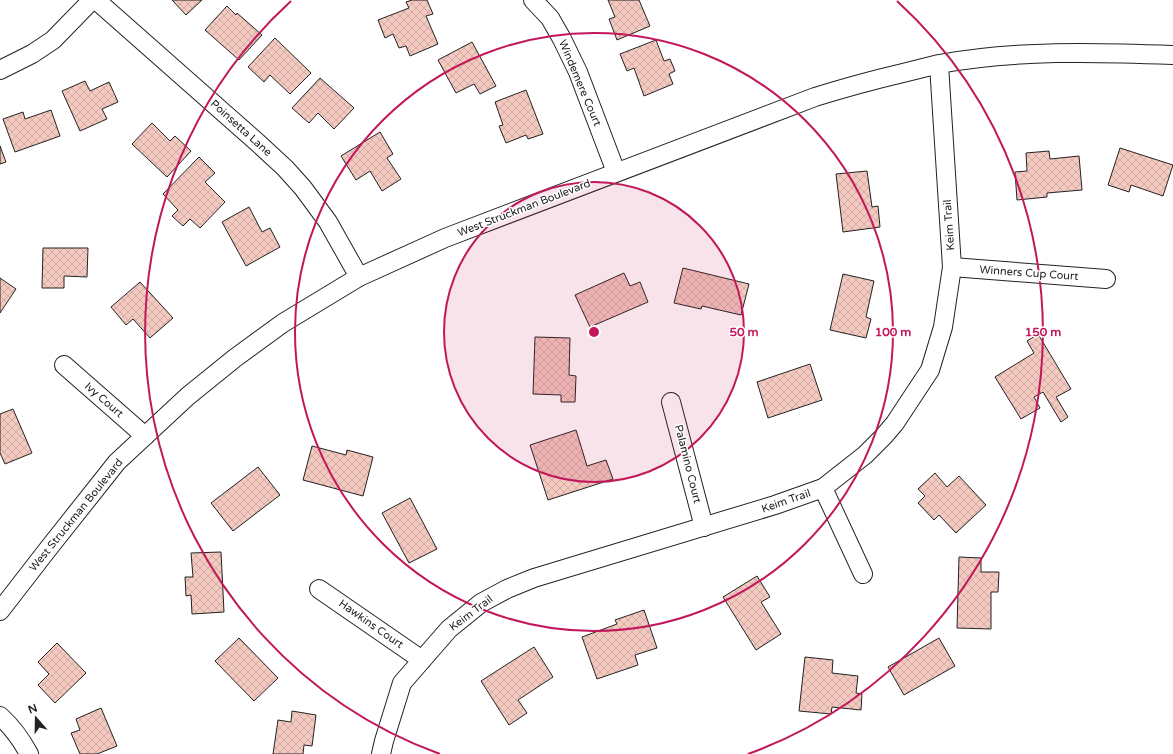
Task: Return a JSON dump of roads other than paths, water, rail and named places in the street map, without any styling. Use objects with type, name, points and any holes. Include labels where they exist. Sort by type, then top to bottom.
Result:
[{"type":"street","points":[[0,70],[32,54],[53,40],[92,0]]},
{"type":"street","name":"Poinsetta Lane","points":[[96,0],[258,142],[285,168],[303,188],[328,222],[359,277]]},
{"type":"street","name":"Windemere Court","points":[[533,0],[550,18],[578,72],[616,172]]},
{"type":"street","name":"West Struckman Boulevard","points":[[0,611],[117,462],[188,396],[235,358],[283,324],[359,277],[445,238],[815,97],[858,84],[939,64],[992,57],[1030,54],[1098,52],[1173,55]]},
{"type":"street","name":"Keim Trail","points":[[382,754],[384,741],[402,683],[449,629],[481,604],[507,589],[534,578],[775,505],[822,488],[865,455],[895,423],[930,370],[943,327],[952,267],[939,64]]},
{"type":"street","name":"Winners Cup Court","points":[[952,267],[1106,279]]},
{"type":"street","name":"Ivy Court","points":[[64,365],[145,436]]},
{"type":"street","name":"Palamino Court","points":[[671,402],[704,527]]},
{"type":"street","points":[[822,488],[863,574]]},
{"type":"street","name":"Hawkins Court","points":[[319,588],[422,660]]},
{"type":"street","points":[[0,716],[10,726],[29,754]]}]
